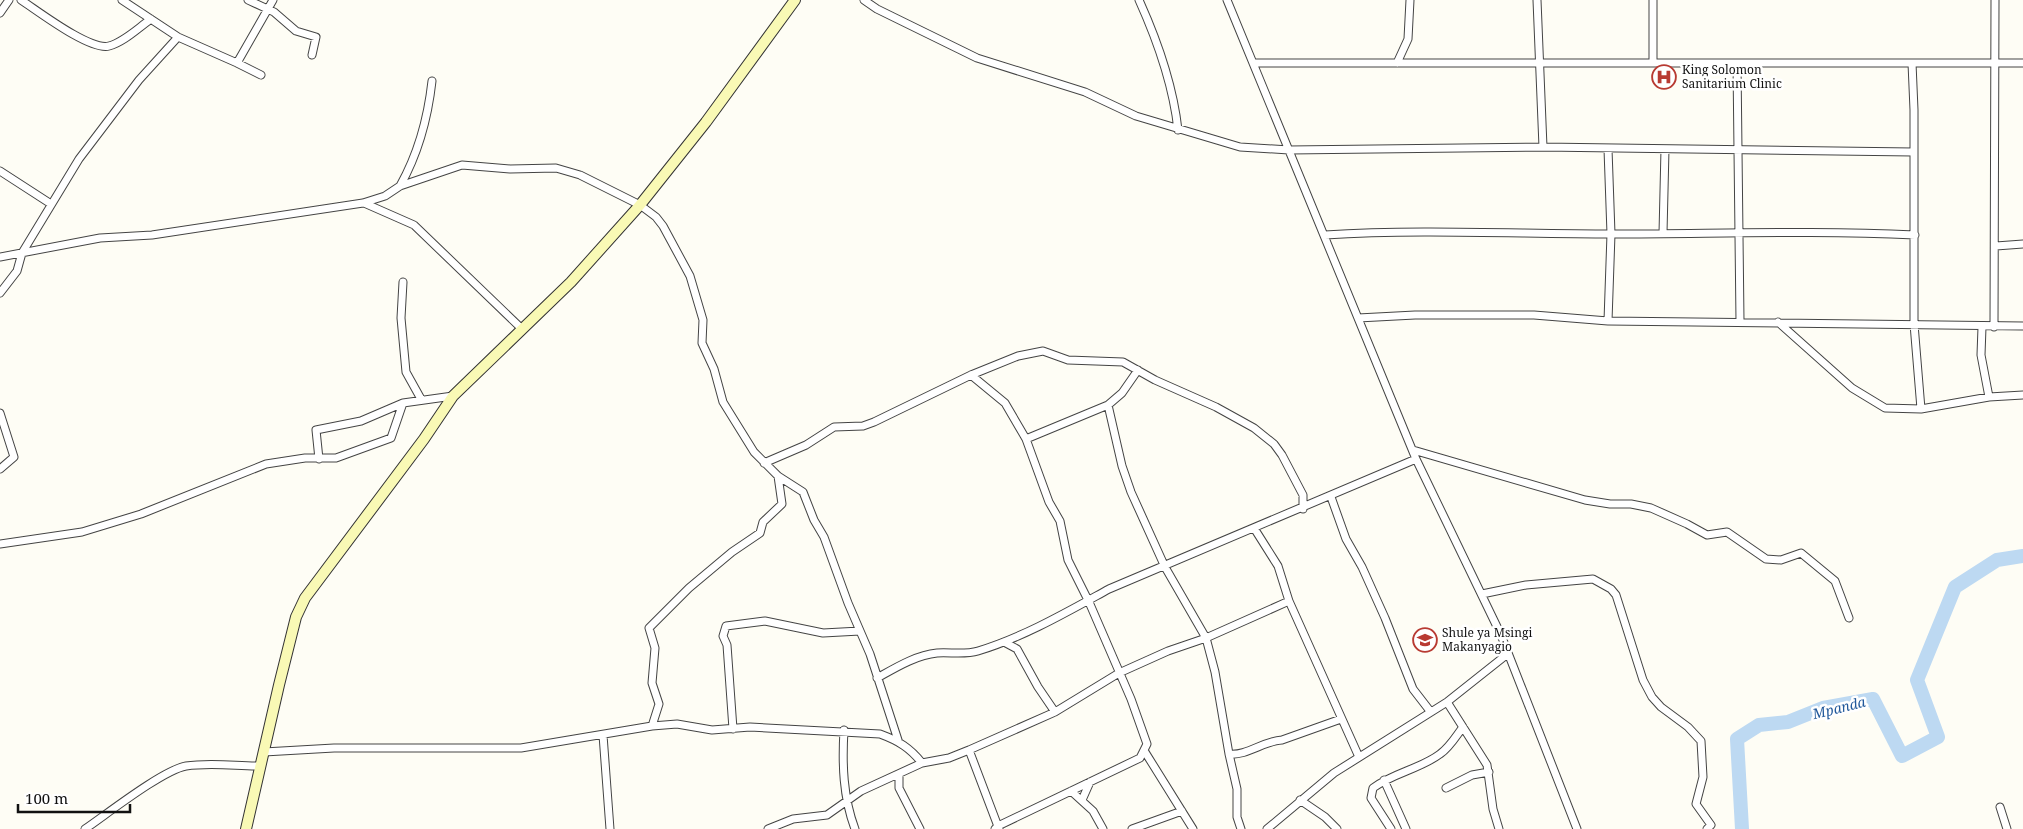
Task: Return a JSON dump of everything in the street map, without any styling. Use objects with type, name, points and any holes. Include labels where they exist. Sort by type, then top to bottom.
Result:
[{"type":"street","points":[[0,13],[9,0]]},
{"type":"street","points":[[21,0],[65,31],[102,46],[117,44],[151,19]]},
{"type":"street","points":[[122,0],[178,37],[237,63],[261,76]]},
{"type":"street","points":[[248,0],[268,8],[296,31],[316,37],[312,55]]},
{"type":"street","points":[[237,63],[273,0]]},
{"type":"street","points":[[246,829],[259,766],[296,617],[305,598],[424,439],[453,396],[571,282],[640,205],[717,108],[795,0]]},
{"type":"street","points":[[864,0],[877,9],[977,58],[1085,92],[1136,116],[1240,147],[1289,150],[1543,147],[1913,152]]},
{"type":"street","points":[[1139,0],[1167,69],[1175,101],[1178,130]]},
{"type":"street","points":[[1227,0],[1416,459],[1482,594],[1529,703],[1577,829]]},
{"type":"street","points":[[1397,63],[1408,39],[1410,0]]},
{"type":"street","points":[[1537,0],[1543,147]]},
{"type":"street","points":[[1653,0],[1653,63]]},
{"type":"street","points":[[1994,327],[1996,246],[1995,0]]},
{"type":"street","points":[[0,293],[17,271],[22,253],[79,159],[112,113],[150,66],[178,37]]},
{"type":"street","points":[[1253,63],[1653,63],[1737,65],[2023,63]]},
{"type":"street","points":[[1912,63],[1914,110],[1914,324],[1922,410]]},
{"type":"street","points":[[1737,65],[1740,322]]},
{"type":"street","points":[[400,186],[417,148],[430,99],[432,81]]},
{"type":"street","points":[[1608,149],[1611,234],[1608,321]]},
{"type":"street","points":[[1662,234],[1665,149]]},
{"type":"street","points":[[0,257],[100,238],[152,235],[363,203],[384,196],[400,186],[462,165],[556,168],[580,176],[640,205],[663,226],[690,276],[703,320],[702,343],[714,369],[723,402],[754,452],[778,476],[803,492],[814,520],[824,537],[860,631],[898,740]]},
{"type":"street","points":[[0,171],[51,204]]},
{"type":"street","points":[[363,203],[414,225],[522,329]]},
{"type":"street","points":[[1325,235],[1372,232],[1662,234],[1845,231],[1914,235]]},
{"type":"street","points":[[1996,246],[2023,244]]},
{"type":"street","points":[[403,282],[400,318],[406,372],[421,400]]},
{"type":"street","points":[[1358,318],[1415,315],[1534,316],[1608,321],[2023,326]]},
{"type":"street","points":[[1778,322],[1825,366],[1852,388],[1885,408],[1922,410],[1989,397],[2023,395]]},
{"type":"street","points":[[1982,327],[1981,355],[1989,397]]},
{"type":"street","points":[[764,463],[806,445],[834,427],[863,426],[874,422],[971,375],[1018,356],[1043,350],[1068,360],[1123,362],[1155,380],[1216,407],[1254,428],[1274,444],[1282,455],[1303,494],[1303,509]]},
{"type":"street","points":[[1026,440],[1108,405],[1122,393],[1138,370]]},
{"type":"street","points":[[969,750],[998,828],[1140,758],[1145,752],[1147,744],[1089,602],[1068,560],[1060,521],[1049,502],[1026,440],[1005,403],[971,375]]},
{"type":"street","points":[[319,459],[316,430],[361,421],[403,403],[453,396]]},
{"type":"street","points":[[0,544],[82,532],[142,514],[266,464],[336,458],[391,438],[403,403]]},
{"type":"street","points":[[1108,405],[1122,466],[1165,567],[1206,638],[1216,672],[1229,754],[1237,789],[1237,817],[1241,829]]},
{"type":"street","points":[[0,415],[14,457],[0,469]]},
{"type":"street","points":[[1413,450],[1585,500],[1610,504],[1631,504],[1651,508],[1707,535],[1727,532],[1766,559],[1781,560],[1801,554],[1835,581],[1849,618]]},
{"type":"street","points":[[877,678],[907,662],[935,653],[971,653],[1004,642],[1089,602],[1109,589],[1303,509],[1416,459]]},
{"type":"street","points":[[652,726],[659,704],[652,683],[655,648],[650,628],[689,588],[732,552],[760,533],[763,522],[782,504],[778,476]]},
{"type":"street","points":[[1331,497],[1346,539],[1362,567],[1386,618],[1413,689],[1430,711]]},
{"type":"street","points":[[1254,528],[1278,566],[1289,601],[1305,633],[1341,719],[1360,757]]},
{"type":"street","points":[[1482,594],[1526,584],[1593,579],[1612,589],[1616,595],[1643,680],[1652,697],[1688,727],[1701,741],[1704,777],[1696,802],[1697,808],[1710,822],[1710,826],[1706,829]]},
{"type":"street","points":[[768,829],[793,819],[827,815],[860,791],[922,763],[948,758],[1056,712],[1119,673],[1168,650],[1206,638],[1289,601]]},
{"type":"street","points":[[733,729],[727,645],[723,636],[726,626],[765,621],[823,633],[860,631]]},
{"type":"street","points":[[1004,642],[1017,649],[1038,687],[1056,712]]},
{"type":"street","points":[[1267,829],[1334,773],[1447,702],[1505,656]]},
{"type":"street","points":[[1447,702],[1489,772],[1493,809],[1499,829]]},
{"type":"street","points":[[1229,754],[1242,754],[1268,743],[1282,740],[1341,719]]},
{"type":"street","points":[[264,752],[334,748],[521,748],[652,726],[677,724],[712,730],[750,727],[844,730],[880,734],[898,740],[911,749],[922,763]]},
{"type":"street","points":[[1391,829],[1371,798],[1373,788],[1384,780],[1438,756],[1446,750],[1463,727]]},
{"type":"street","points":[[844,730],[842,755],[846,800],[855,829]]},
{"type":"street","points":[[603,735],[610,829]]},
{"type":"street","points":[[1145,752],[1193,829]]},
{"type":"street","points":[[85,829],[126,800],[177,769],[196,766],[259,766]]},
{"type":"street","points":[[1446,788],[1478,773],[1489,772]]},
{"type":"street","points":[[899,775],[899,788],[920,829]]},
{"type":"street","points":[[1384,780],[1403,828]]},
{"type":"street","points":[[1082,800],[1090,782]]},
{"type":"street","points":[[1071,791],[1093,811],[1103,829]]},
{"type":"street","points":[[1300,800],[1325,817],[1336,829]]},
{"type":"street","points":[[2000,807],[2007,829]]},
{"type":"street","points":[[1132,829],[1182,811]]},
{"type":"waterway","name":"Mpanda","points":[[1742,829],[1737,739],[1759,725],[1788,722],[1823,708],[1873,699],[1902,756],[1938,737],[1917,680],[1955,587],[1997,560],[2023,556]]},
{"type":"place","name":"King Solomon Sanitarium Clinic","points":[[1664,77]]},
{"type":"place","name":"Shule ya Msingi Makanyagio","points":[[1425,640]]}]
